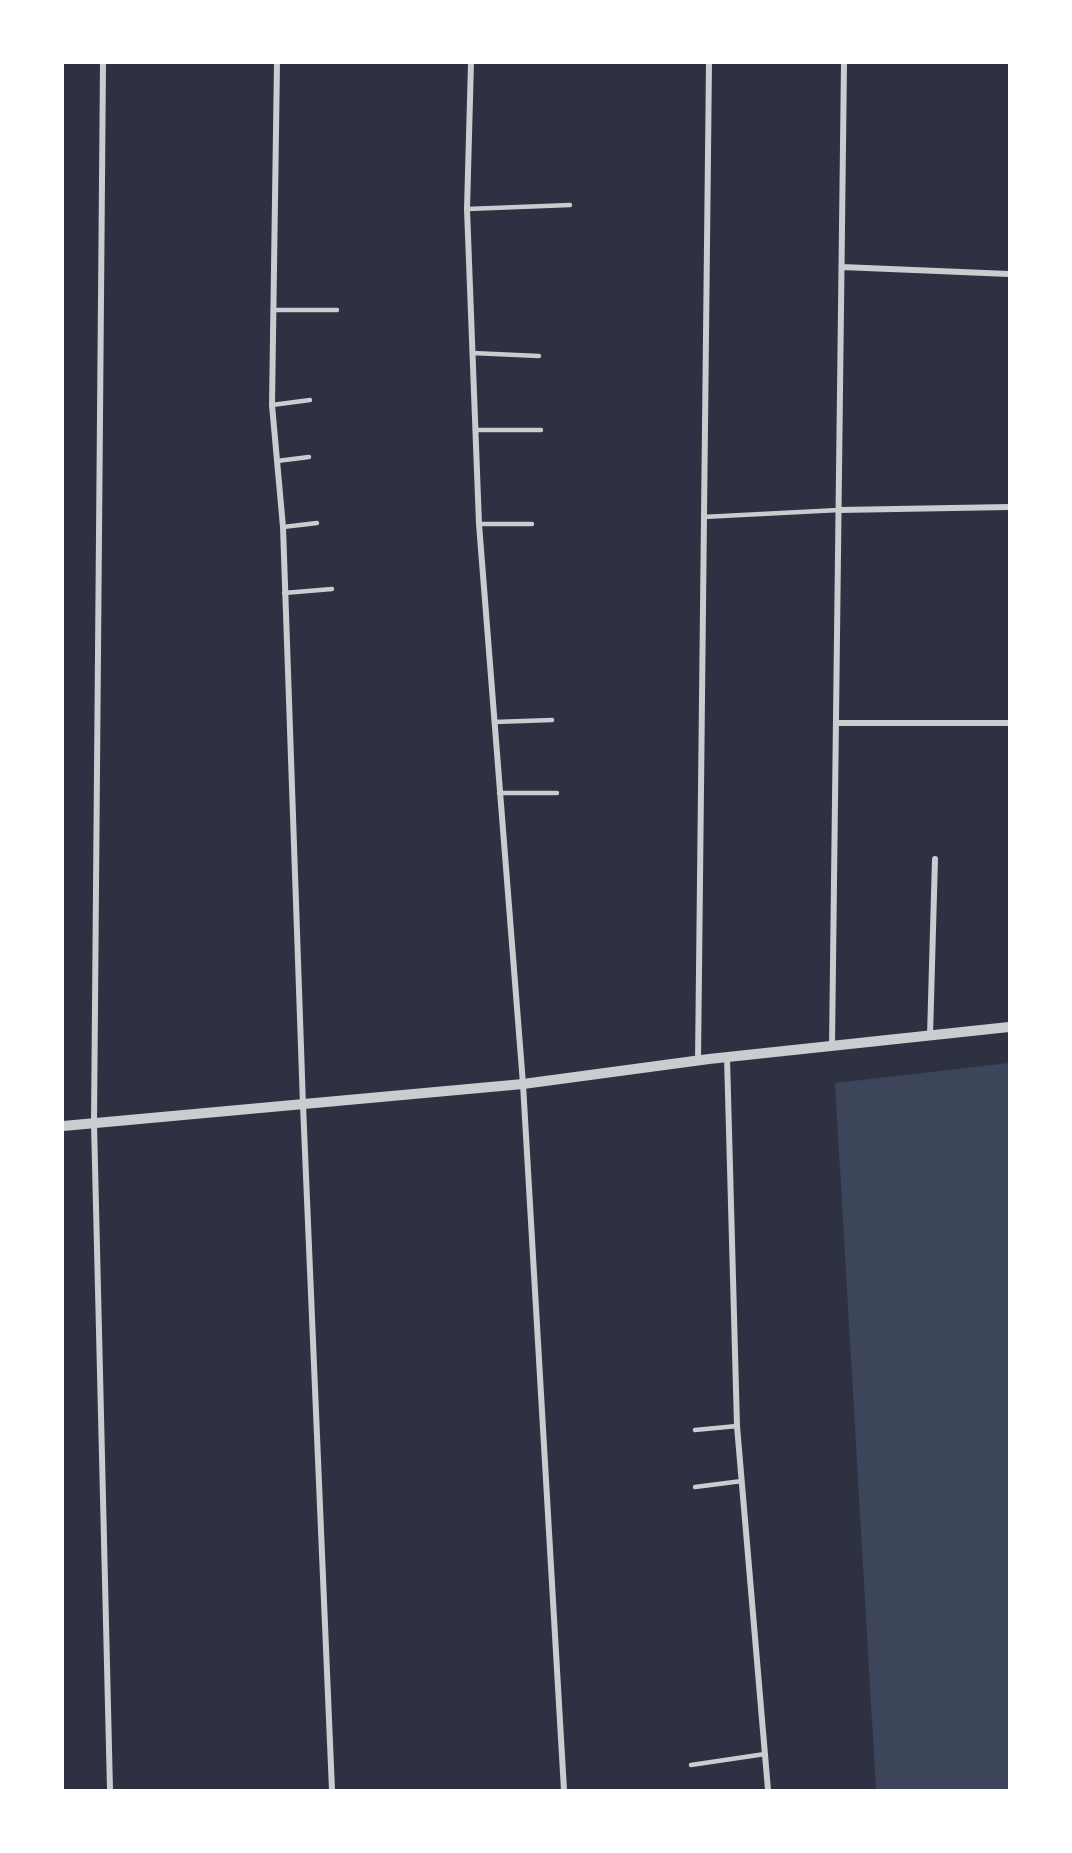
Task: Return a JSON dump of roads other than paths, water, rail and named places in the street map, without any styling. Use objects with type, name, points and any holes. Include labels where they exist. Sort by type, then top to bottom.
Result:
[{"type":"street","points":[[103,63],[93,1123],[110,1790]]},
{"type":"street","points":[[277,63],[272,405],[283,527],[303,1105],[332,1790]]},
{"type":"street","points":[[471,63],[467,209],[479,524],[498,793],[523,1084],[564,1790]]},
{"type":"street","points":[[698,1061],[709,63]]},
{"type":"street","points":[[832,1045],[844,63]]},
{"type":"street","points":[[842,267],[1009,274]]},
{"type":"street","points":[[839,510],[1009,507]]},
{"type":"street","points":[[836,723],[1009,723]]},
{"type":"street","points":[[930,1036],[935,859]]},
{"type":"street","points":[[63,1126],[523,1084],[832,1045],[1009,1027]]},
{"type":"street","points":[[727,1058],[737,1426],[768,1790]]},
{"type":"lane","points":[[467,209],[570,205]]},
{"type":"lane","points":[[273,310],[337,310]]},
{"type":"lane","points":[[472,353],[539,356]]},
{"type":"lane","points":[[272,405],[310,400]]},
{"type":"lane","points":[[475,430],[541,430]]},
{"type":"lane","points":[[277,461],[309,457]]},
{"type":"lane","points":[[703,517],[839,510]]},
{"type":"lane","points":[[283,527],[317,523]]},
{"type":"lane","points":[[479,524],[532,524]]},
{"type":"lane","points":[[284,593],[332,590]]},
{"type":"lane","points":[[494,722],[552,720]]},
{"type":"lane","points":[[498,793],[557,793]]},
{"type":"lane","points":[[695,1430],[737,1426]]},
{"type":"lane","points":[[695,1487],[742,1481]]},
{"type":"lane","points":[[691,1766],[765,1754]]}]
